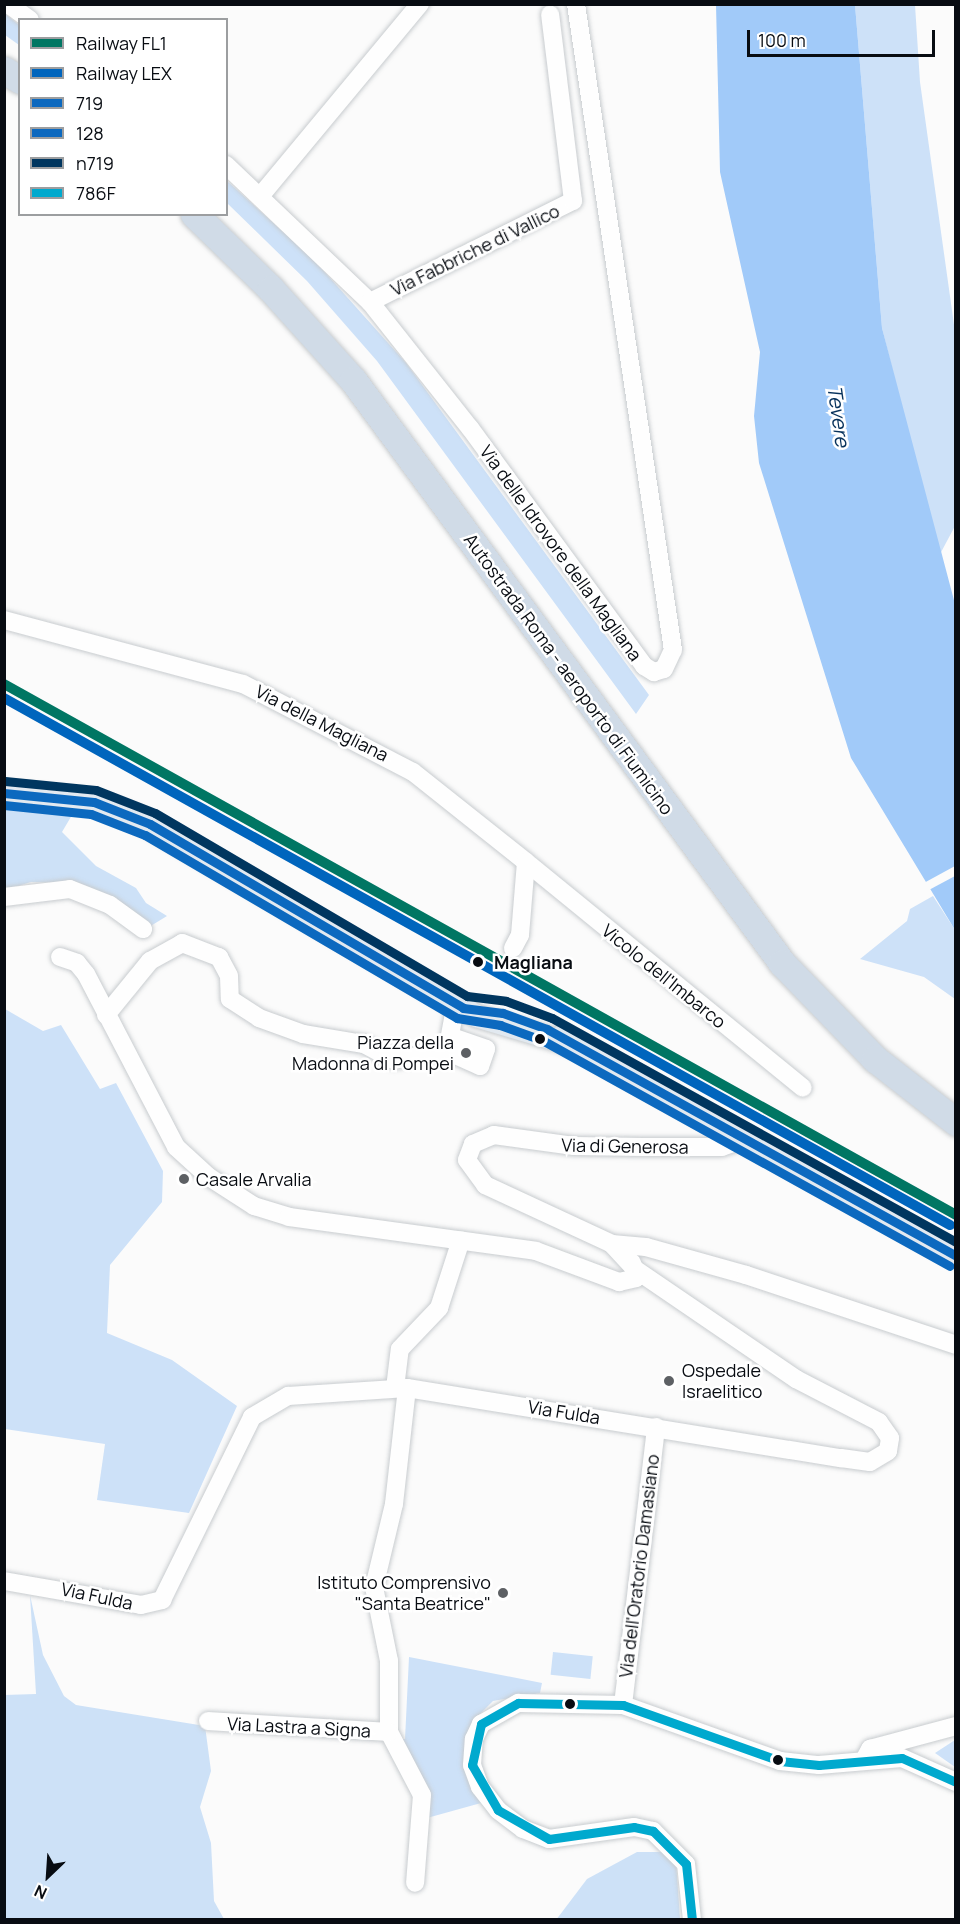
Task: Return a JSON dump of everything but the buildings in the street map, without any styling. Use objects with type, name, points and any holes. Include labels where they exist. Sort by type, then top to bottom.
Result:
[{"type":"highway","points":[[4,49],[18,57]]},
{"type":"highway","points":[[4,70],[18,79]]},
{"type":"highway","name":"Autostrada Roma - aeroporto di Fiumicino","points":[[196,216],[272,289],[353,380],[755,929],[849,1022],[956,1122]]},
{"type":"highway","name":"Autostrada Roma - aeroporto di Fiumicino","points":[[223,216],[375,379],[769,918],[849,1022],[956,1101]]},
{"type":"main road","points":[[5,794],[94,802],[150,824],[460,1006],[524,1019],[956,1256]]},
{"type":"street","points":[[262,194],[420,4]]},
{"type":"street","name":"Via delle Idrovore della Magliana","points":[[228,167],[262,194],[370,302],[470,428],[644,666],[654,672],[664,669],[673,650],[576,4]]},
{"type":"street","name":"Via Fabbriche di Vallico","points":[[370,302],[573,201],[550,14]]},
{"type":"street","name":"Via della Magliana","points":[[4,620],[197,669],[286,703],[413,772],[526,862]]},
{"type":"street","points":[[513,948],[520,935],[526,862]]},
{"type":"street","name":"Vicolo dell'Imbarco","points":[[526,862],[803,1088]]},
{"type":"street","points":[[4,897],[70,889],[110,905],[143,929]]},
{"type":"street","points":[[106,1015],[150,961],[182,943],[219,957],[229,976],[231,999],[259,1018],[303,1034],[364,1044],[394,1060],[450,1044],[460,1006]]},
{"type":"street","points":[[60,957],[81,968],[172,1141],[224,1188],[268,1212],[536,1251],[619,1282],[634,1281],[635,1269],[628,1252],[639,1246]]},
{"type":"street","name":"Via di Generosa","points":[[745,1139],[722,1147],[574,1146],[504,1135],[485,1137],[471,1147],[469,1169],[485,1185],[612,1244],[639,1246],[956,1344]]},
{"type":"street","points":[[415,1883],[422,1795],[389,1732],[389,1661],[374,1578],[394,1504],[401,1388],[400,1349],[440,1308],[461,1240]]},
{"type":"street","name":"Via Fulda","points":[[4,1581],[155,1605],[176,1580],[259,1409],[288,1396],[401,1388],[870,1462],[882,1458],[891,1444],[879,1422],[796,1379],[635,1269],[612,1244]]},
{"type":"street","name":"Via dell'Oratorio Damasiano","points":[[623,1705],[656,1427]]},
{"type":"street","points":[[692,1920],[688,1870],[659,1834],[634,1827],[570,1839],[543,1838],[504,1816],[476,1780],[474,1739],[481,1724],[502,1707],[546,1702],[623,1705],[780,1761],[910,1760],[956,1782]]},
{"type":"street","name":"Via Lastra a Signa","points":[[208,1721],[389,1732]]},
{"type":"street","points":[[863,1761],[870,1749],[956,1726]]},
{"type":"shaded area","points":[[855,5],[915,5],[920,82],[956,339],[955,526],[939,556],[882,328]]},
{"type":"shaded area","points":[[4,13],[18,24],[18,44],[5,35]]},
{"type":"shaded area","points":[[228,182],[313,259],[406,363],[649,695],[636,714],[377,361],[307,281],[228,204]]},
{"type":"shaded area","points":[[4,801],[78,805],[62,832],[96,866],[136,888],[146,903],[167,916],[149,927],[73,883],[31,882],[5,890]]},
{"type":"shaded area","points":[[933,896],[955,930],[955,999],[924,977],[860,959],[907,921],[910,909]]},
{"type":"shaded area","points":[[5,1009],[43,1031],[61,1025],[100,1089],[116,1083],[163,1171],[162,1202],[110,1265],[107,1333],[172,1360],[237,1406],[189,1513],[97,1500],[105,1444],[5,1429]]},
{"type":"shaded area","points":[[30,1595],[43,1655],[64,1696],[76,1705],[205,1726],[211,1771],[200,1807],[211,1843],[214,1901],[224,1919],[5,1919],[4,1695],[36,1694]]},
{"type":"shaded area","points":[[553,1652],[593,1656],[590,1679],[551,1675]]},
{"type":"shaded area","points":[[409,1657],[542,1683],[540,1693],[493,1701],[474,1720],[481,1803],[427,1818],[400,1739],[405,1739]]},
{"type":"shaded area","points":[[955,1740],[955,1767],[935,1753]]},
{"type":"shaded area","points":[[637,1852],[665,1852],[676,1862],[680,1919],[556,1920],[587,1879]]},
{"type":"water","name":"Tevere","points":[[716,5],[855,5],[882,328],[955,604],[955,930],[851,758],[759,463],[754,416],[760,352],[720,172]]},
{"type":"pier","points":[[955,866],[955,876],[927,891],[922,884]]},
{"type":"rail line","name":"FL1","points":[[4,684],[956,1215]]},
{"type":"rail line","name":"LEX","points":[[4,698],[950,1225]]},
{"type":"transit line","name":"n719","points":[[5,781],[96,790],[155,813],[467,996],[506,1001],[552,1018],[956,1242]]},
{"type":"transit line","name":"719","points":[[4,793],[94,802],[150,824],[463,1008],[503,1013],[547,1029],[956,1256]]},
{"type":"transit line","name":"128","points":[[4,805],[91,814],[145,835],[457,1018],[500,1025],[542,1040],[950,1266]]},
{"type":"transit line","name":"786F","points":[[692,1920],[686,1864],[653,1831],[634,1827],[549,1839],[498,1810],[472,1765],[481,1724],[518,1703],[623,1705],[780,1761],[819,1765],[902,1758],[956,1782]]},
{"type":"place","name":"Magliana","points":[[478,962]]},
{"type":"place","name":"Piazza della Madonna di Pompei","points":[[466,1053]]},
{"type":"place","name":"Casale Arvalia","points":[[184,1179]]},
{"type":"place","name":"Ospedale Israelitico","points":[[669,1381]]},
{"type":"place","name":"Istituto Comprensivo \"Santa Beatrice\"","points":[[503,1593]]}]
